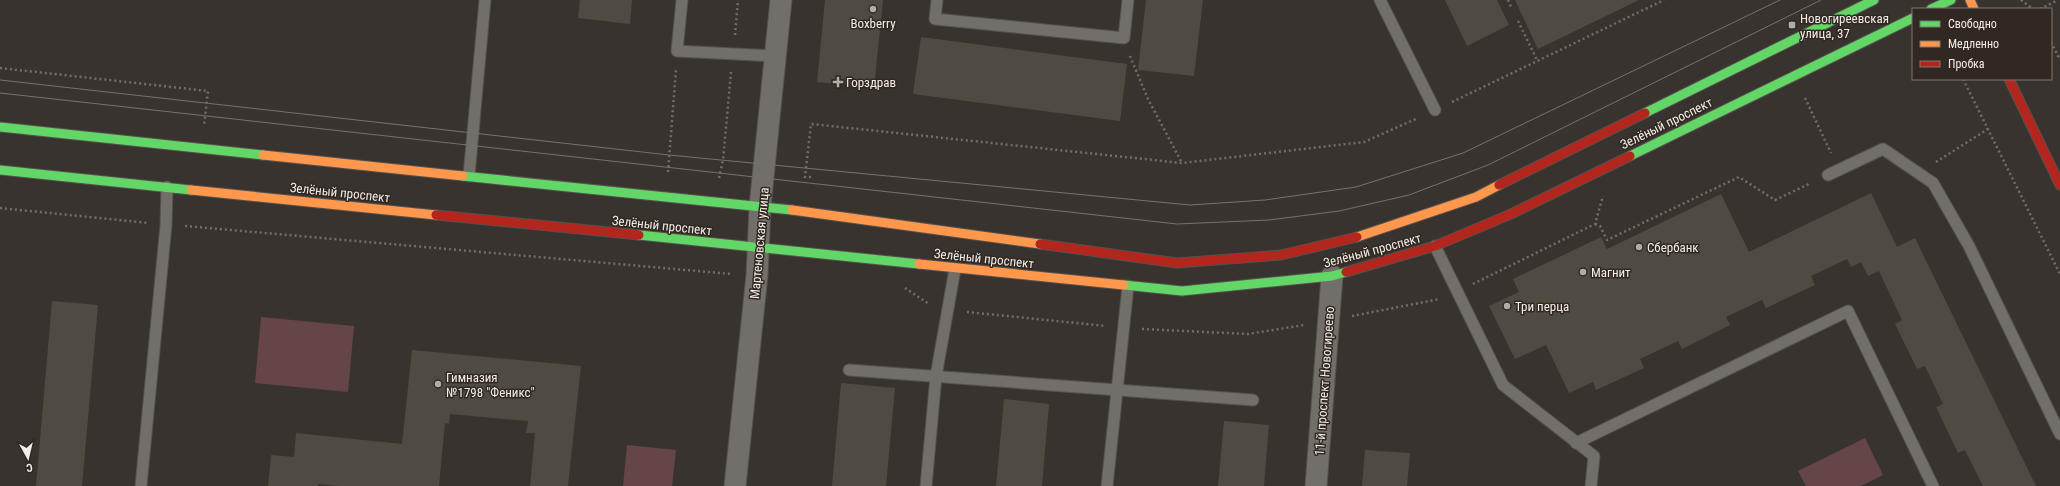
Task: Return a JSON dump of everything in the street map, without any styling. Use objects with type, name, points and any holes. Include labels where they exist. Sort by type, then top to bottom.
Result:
[{"type":"main road","name":"Зелёный проспект","points":[[0,127],[760,207],[1177,263],[1281,255],[1371,234],[1476,198],[1874,0]]},
{"type":"main road","points":[[1934,8],[1951,0]]},
{"type":"main road","name":"Зелёный проспект","points":[[0,170],[758,249],[1182,291],[1332,276],[1436,246],[1511,214],[1912,18]]},
{"type":"main road","points":[[2009,80],[2060,185]]},
{"type":"street","name":"Мартеновская улица","points":[[735,486],[758,249],[760,207],[781,0]]},
{"type":"street","name":"11-й проспект Новогиреево","points":[[1316,486],[1332,276]]},
{"type":"lane","points":[[468,176],[485,0]]},
{"type":"lane","points":[[682,0],[677,51],[775,56]]},
{"type":"lane","points":[[937,0],[936,19],[1124,38],[1128,0]]},
{"type":"lane","points":[[1380,0],[1435,110]]},
{"type":"lane","points":[[1828,175],[1883,148],[1932,183],[1968,246],[2060,434]]},
{"type":"lane","points":[[141,486],[166,225],[167,187]]},
{"type":"lane","points":[[1436,246],[1503,385],[1594,456],[1591,486]]},
{"type":"lane","points":[[926,486],[936,376],[954,268]]},
{"type":"lane","points":[[1107,486],[1128,286]]},
{"type":"lane","points":[[1576,443],[1848,310],[1934,486]]},
{"type":"lane","points":[[849,370],[1253,400]]},
{"type":"path","points":[[719,179],[724,160],[738,0]]},
{"type":"path","points":[[1508,0],[1511,7]]},
{"type":"path","points":[[811,178],[805,176],[811,124],[1182,163],[1364,142],[1435,110],[1664,0]]},
{"type":"path","points":[[2021,0],[2032,8]]},
{"type":"path","points":[[2042,8],[2058,0]]},
{"type":"path","points":[[1518,21],[1537,60]]},
{"type":"path","points":[[2052,44],[2060,60]]},
{"type":"path","points":[[666,197],[677,51]]},
{"type":"path","points":[[1131,56],[1148,99],[1182,163]]},
{"type":"path","points":[[0,68],[208,92],[204,127],[211,128]]},
{"type":"path","points":[[1964,80],[2060,274]]},
{"type":"path","points":[[1805,98],[1822,134]]},
{"type":"path","points":[[1932,164],[1988,129]]},
{"type":"path","points":[[1595,224],[1600,226],[1607,240],[1739,177],[1775,200],[1828,175]]},
{"type":"path","points":[[0,208],[166,225],[732,274]]},
{"type":"shaded area","points":[[261,317],[354,326],[348,392],[255,383]]},
{"type":"shaded area","points":[[1865,438],[1883,475],[1861,486],[1806,486],[1798,471]]},
{"type":"shaded area","points":[[627,445],[676,450],[672,486],[623,486]]},
{"type":"building","points":[[580,0],[632,0],[630,24],[578,18]]},
{"type":"building","points":[[825,0],[883,0],[874,88],[817,82]]},
{"type":"building","points":[[1146,0],[1203,0],[1194,76],[1138,70]]},
{"type":"building","points":[[1445,0],[1497,0],[1509,25],[1467,46]]},
{"type":"building","points":[[1515,0],[1639,0],[1538,49]]},
{"type":"building","points":[[921,37],[1127,64],[1120,121],[913,94]]},
{"type":"building","points":[[1871,193],[1897,247],[1915,238],[2036,486],[1983,486],[1965,450],[1958,453],[1936,407],[1943,404],[1925,366],[1917,369],[1895,324],[1902,320],[1879,271],[1868,276],[1861,262],[1851,267],[1847,259],[1811,276],[1815,285],[1766,308],[1762,300],[1726,317],[1730,325],[1682,349],[1678,341],[1640,359],[1644,368],[1596,390],[1593,382],[1569,393],[1546,345],[1515,359],[1489,306],[1519,292],[1513,279],[1601,237],[1607,249],[1721,194],[1749,252]]},
{"type":"building","points":[[52,301],[98,305],[82,486],[36,486]]},
{"type":"building","points":[[412,350],[581,366],[568,486],[530,486],[535,433],[526,433],[528,421],[450,414],[449,424],[445,423],[439,486],[338,486],[318,484],[318,486],[268,486],[271,455],[294,457],[296,433],[402,444]]},
{"type":"building","points":[[841,383],[895,388],[886,486],[832,486]]},
{"type":"building","points":[[1004,399],[1049,404],[1042,486],[996,486]]},
{"type":"building","points":[[1224,421],[1269,425],[1264,486],[1218,486]]},
{"type":"building","points":[[1365,450],[1410,453],[1407,486],[1362,486]]},
{"type":"tram line","points":[[0,80],[669,155],[1190,205],[1265,200],[1356,187],[1463,153],[1780,0]]},
{"type":"tram line","points":[[0,93],[1177,224],[1269,220],[1339,211],[1409,195],[1488,165],[1821,0]]},
{"type":"traffic: fast","points":[[1645,113],[1874,0]]},
{"type":"traffic: fast","points":[[1933,8],[1951,0]]},
{"type":"traffic: fast","points":[[1630,156],[1912,18]]},
{"type":"traffic: fast","points":[[0,127],[263,155]]},
{"type":"traffic: fast","points":[[0,170],[191,190]]},
{"type":"traffic: fast","points":[[463,176],[792,210]]},
{"type":"traffic: fast","points":[[639,235],[919,264]]},
{"type":"traffic: fast","points":[[1124,285],[1182,291],[1332,276],[1346,272]]},
{"type":"traffic: slow","points":[[1970,0],[1974,8]]},
{"type":"traffic: slow","points":[[263,155],[463,176]]},
{"type":"traffic: slow","points":[[1357,237],[1476,197],[1499,185]]},
{"type":"traffic: slow","points":[[191,190],[436,215]]},
{"type":"traffic: slow","points":[[792,210],[1040,244]]},
{"type":"traffic: slow","points":[[919,264],[1124,285]]},
{"type":"traffic: jam","points":[[2009,80],[2060,185]]},
{"type":"traffic: jam","points":[[1499,185],[1645,113]]},
{"type":"traffic: jam","points":[[1346,272],[1435,246],[1511,214],[1630,156]]},
{"type":"traffic: jam","points":[[436,215],[639,235]]},
{"type":"traffic: jam","points":[[1040,244],[1177,263],[1281,255],[1357,237]]},
{"type":"place","name":"Boxberry","points":[[873,9]]},
{"type":"place","name":"Новогиреевская улица, 37","points":[[1792,25]]},
{"type":"place","name":"Горздрав","points":[[838,82]]},
{"type":"place","name":"Сбербанк","points":[[1639,247]]},
{"type":"place","name":"Магнит","points":[[1583,272]]},
{"type":"place","name":"Три перца","points":[[1507,306]]},
{"type":"place","name":"Гимназия №1798 \"Феникс\"","points":[[438,384]]}]
